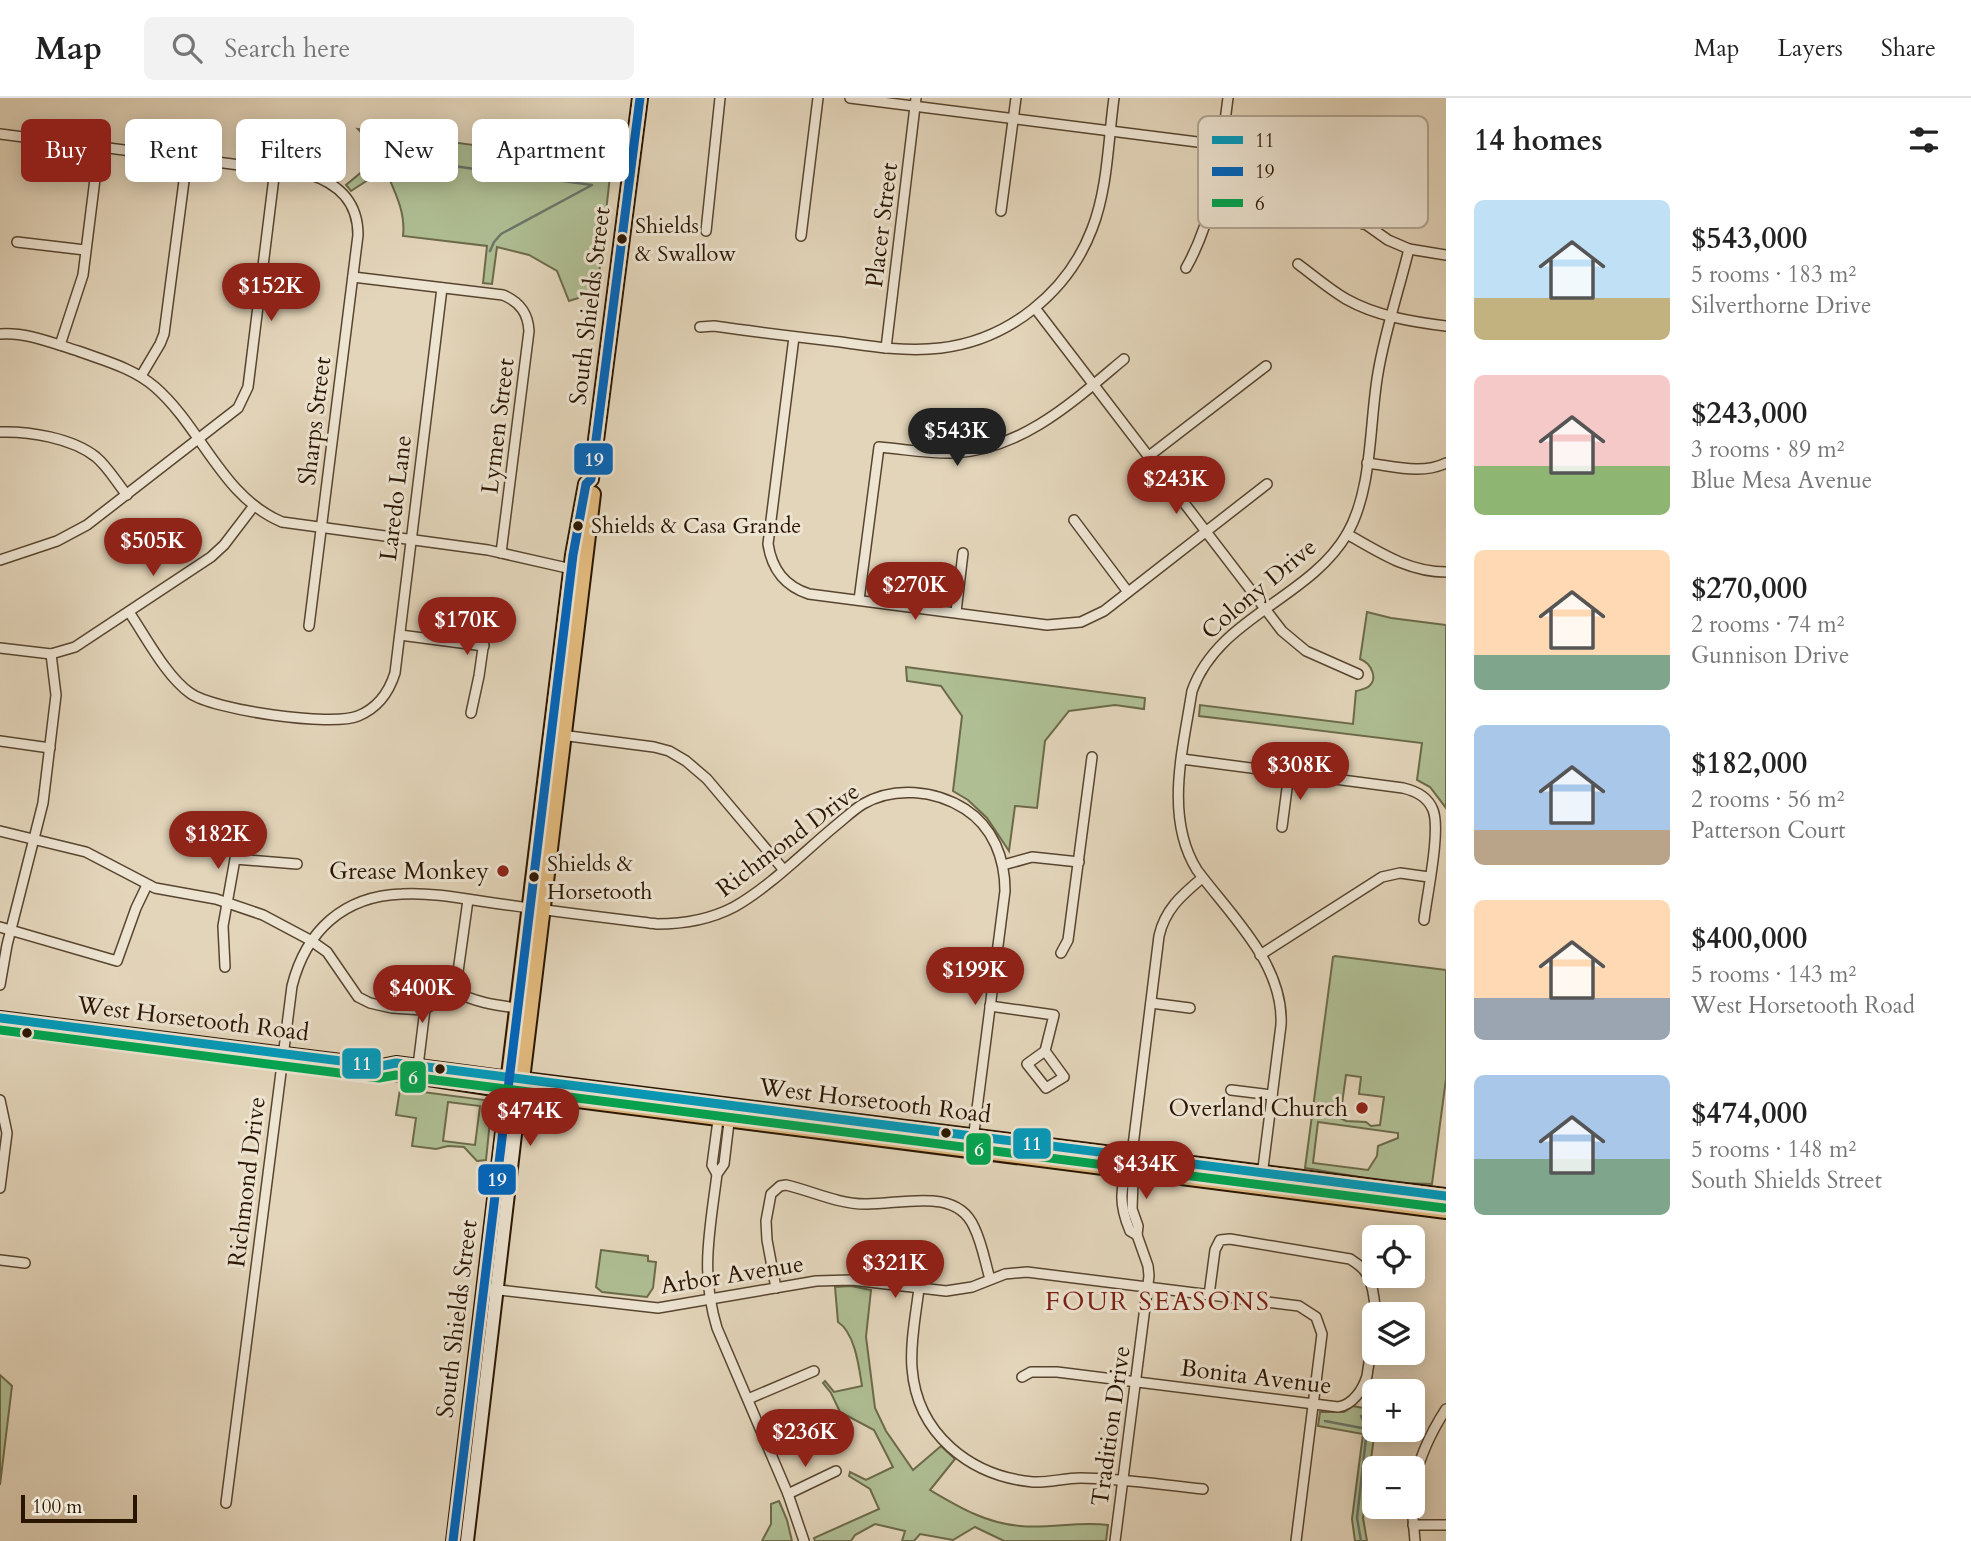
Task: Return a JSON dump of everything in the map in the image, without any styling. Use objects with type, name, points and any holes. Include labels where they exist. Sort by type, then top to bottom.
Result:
[{"type":"main road","name":"South Shields Street","points":[[453,1541],[515,1085],[578,571],[586,484],[591,479],[640,98]]},
{"type":"main road","name":"South Shields Street","points":[[515,1085],[518,1008],[536,909]]},
{"type":"main road","name":"West Horsetooth Road","points":[[0,1018],[381,1066],[396,1063],[515,1085]]},
{"type":"main road","name":"West Horsetooth Road","points":[[381,1066],[395,1074],[515,1085],[1131,1163],[1261,1180],[1446,1210]]},
{"type":"main road","name":"West Horsetooth Road","points":[[1261,1180],[1446,1196]]},
{"type":"main road","name":"South Shields Street","points":[[467,1541],[489,1289]]},
{"type":"street","points":[[706,231],[720,98]]},
{"type":"street","points":[[801,236],[818,98]]},
{"type":"street","points":[[850,98],[916,102],[1198,142]]},
{"type":"street","points":[[1001,211],[1016,98]]},
{"type":"street","points":[[700,327],[714,326],[886,348],[922,350],[958,345],[992,334],[1035,308],[1066,276],[1085,246],[1093,228],[1102,193],[1114,98]]},
{"type":"street","points":[[1225,116],[1228,98]]},
{"type":"street","name":"Placer Street","points":[[886,348],[916,102]]},
{"type":"street","name":"Sharps Street","points":[[0,134],[21,137]]},
{"type":"street","points":[[60,345],[79,290],[94,182]]},
{"type":"street","points":[[141,376],[164,334],[184,182]]},
{"type":"street","points":[[0,560],[73,534],[199,441],[238,408],[248,387],[273,182]]},
{"type":"street","name":"Sharps Street","points":[[309,626],[358,227],[354,209],[345,195],[328,182]]},
{"type":"street","points":[[1186,268],[1205,228]]},
{"type":"street","points":[[1369,228],[1409,249],[1446,255]]},
{"type":"street","points":[[17,242],[85,250]]},
{"type":"street","name":"Colony Drive","points":[[1261,1180],[1281,1025],[1280,1006],[1272,975],[1202,878],[1190,859],[1180,833],[1178,806],[1192,691],[1204,663],[1223,642],[1319,567],[1347,534],[1359,509],[1378,373],[1409,249]]},
{"type":"street","points":[[1298,264],[1349,301],[1392,316],[1446,326]]},
{"type":"street","points":[[352,277],[442,288]]},
{"type":"street","name":"Lymen Street","points":[[442,288],[503,295],[521,306],[528,318],[529,331],[501,553]]},
{"type":"street","name":"Laredo Lane","points":[[129,612],[182,687],[200,699],[221,707],[329,720],[356,717],[380,701],[395,673],[442,288]]},
{"type":"street","points":[[1035,308],[1282,631],[1306,651],[1358,674]]},
{"type":"street","points":[[0,334],[33,337],[60,345],[141,376],[167,398],[243,497],[253,507],[282,522],[501,553],[578,571]]},
{"type":"street","points":[[794,337],[768,537],[775,577],[809,594],[1047,625],[1071,624],[1093,617],[1267,484]]},
{"type":"street","points":[[859,600],[879,447],[953,453],[996,445],[1035,428],[1124,359]]},
{"type":"street","points":[[1149,456],[1266,366]]},
{"type":"street","points":[[0,432],[41,435],[85,450],[102,463],[127,495]]},
{"type":"street","points":[[1367,463],[1419,470],[1446,463]]},
{"type":"street","points":[[0,648],[51,654],[75,647],[211,557],[224,545],[253,507]]},
{"type":"street","points":[[1074,520],[1128,592]]},
{"type":"street","points":[[1347,534],[1399,563],[1446,572]]},
{"type":"street","points":[[956,612],[962,553]]},
{"type":"street","points":[[471,713],[489,606]]},
{"type":"street","points":[[400,635],[484,646]]},
{"type":"street","points":[[0,985],[43,803],[56,695],[51,654]]},
{"type":"street","points":[[558,735],[654,747],[669,751],[686,761],[707,779],[783,869]]},
{"type":"street","points":[[0,741],[50,748]]},
{"type":"street","points":[[1061,953],[1068,940],[1092,757]]},
{"type":"street","points":[[1182,759],[1404,788],[1420,794],[1430,805],[1436,820],[1424,920]]},
{"type":"street","points":[[1282,827],[1289,773]]},
{"type":"street","name":"Richmond Drive","points":[[226,1503],[292,986],[301,956],[310,940],[335,917],[348,908],[376,897],[417,894],[657,924],[686,922],[720,914],[736,906],[861,805],[877,797],[902,792],[935,796],[968,811],[988,831],[1003,865]]},
{"type":"street","points":[[0,831],[86,852],[147,885],[228,903],[263,915],[327,952],[358,998],[393,1008],[425,1009],[443,999],[452,990],[459,975],[468,900]]},
{"type":"street","points":[[973,1143],[1005,891],[1003,865],[1032,857],[1079,862]]},
{"type":"street","points":[[225,967],[223,940],[235,859],[297,864]]},
{"type":"street","points":[[1260,955],[1382,877],[1400,873],[1429,877]]},
{"type":"street","name":"Tradition Drive","points":[[1115,1541],[1148,1287],[1148,1266],[1137,1235],[1130,1231],[1123,1210],[1124,1178],[1131,1163],[1159,936],[1165,916],[1178,897],[1202,878]]},
{"type":"street","points":[[0,927],[117,961],[147,885]]},
{"type":"street","points":[[452,990],[484,1004],[518,1008]]},
{"type":"street","points":[[1151,1003],[1190,1007]]},
{"type":"street","points":[[990,1006],[1054,1015],[1045,1051]]},
{"type":"street","points":[[418,1066],[425,1009]]},
{"type":"street","points":[[1231,1090],[1272,1095]]},
{"type":"street","points":[[0,1100],[7,1132],[0,1188]]},
{"type":"street","points":[[725,1111],[712,1165],[717,1174],[706,1261],[710,1300],[718,1328],[788,1494],[804,1541]]},
{"type":"street","points":[[776,1287],[766,1221],[771,1194],[780,1186],[786,1185],[863,1205],[927,1201],[952,1204],[967,1214],[974,1226],[990,1279]]},
{"type":"street","name":"Bonita Avenue","points":[[1022,1377],[1031,1372],[1057,1371],[1343,1406],[1364,1386],[1374,1315],[1372,1285],[1365,1270],[1350,1259],[1230,1239],[1220,1240],[1214,1250],[1209,1295]]},
{"type":"street","points":[[0,1260],[25,1263]]},
{"type":"street","name":"Arbor Avenue","points":[[489,1289],[650,1308],[672,1307],[816,1281],[842,1280],[919,1289],[959,1290],[1005,1274],[1027,1272],[1299,1306],[1316,1317],[1322,1334],[1313,1404]]},
{"type":"street","points":[[919,1289],[912,1352],[914,1382],[928,1420],[947,1445],[981,1470],[1010,1479],[1035,1482],[1080,1478],[1203,1489]]},
{"type":"street","points":[[748,1399],[814,1371]]},
{"type":"street","points":[[1296,1541],[1313,1404]]},
{"type":"street","points":[[1422,1456],[1445,1414]]},
{"type":"street","points":[[788,1494],[836,1471]]},
{"type":"street","points":[[1413,1519],[1415,1541]]},
{"type":"street","points":[[1413,1525],[1446,1525]]},
{"type":"green space","points":[[458,143],[472,145],[472,182],[609,182],[597,292],[569,301],[557,271],[529,255],[497,247],[492,284],[483,283],[487,246],[403,236],[401,210],[390,182],[458,182]]},
{"type":"green space","points":[[360,173],[360,182],[365,182],[351,191],[346,185]]},
{"type":"green space","points":[[1367,612],[1446,625],[1446,808],[1430,787],[1417,780],[1422,743],[1199,716],[1200,705],[1353,724],[1356,691],[1368,687],[1373,680],[1370,668],[1360,659]]},
{"type":"green space","points":[[906,667],[1145,698],[1144,709],[1115,705],[1069,711],[1045,741],[1037,808],[1015,806],[1009,851],[987,818],[968,800],[953,791],[962,716],[941,686],[907,681]]},
{"type":"green space","points":[[1333,957],[1446,970],[1446,1079],[1432,1184],[1399,1183],[1305,1168]],"holes":[[[1346,1075],[1361,1077],[1359,1094],[1384,1097],[1380,1125],[1371,1126],[1366,1122],[1340,1118]],[[1318,1122],[1398,1133],[1398,1138],[1378,1146],[1377,1156],[1368,1170],[1313,1163]]]},
{"type":"green space","points":[[400,1089],[492,1101],[486,1160],[477,1161],[464,1147],[448,1146],[436,1149],[412,1146],[416,1118],[396,1115]],"holes":[[[448,1102],[480,1106],[475,1145],[443,1141]]]},
{"type":"green space","points":[[601,1250],[648,1256],[648,1261],[656,1262],[653,1288],[647,1297],[602,1292],[596,1287]]},
{"type":"green space","points":[[851,1286],[871,1290],[866,1337],[875,1408],[886,1431],[913,1470],[941,1446],[955,1459],[930,1490],[995,1522],[1031,1527],[1108,1525],[1106,1541],[1004,1541],[975,1527],[953,1540],[920,1534],[914,1541],[902,1541],[905,1531],[875,1524],[855,1535],[851,1541],[815,1541],[814,1538],[879,1509],[870,1489],[849,1476],[850,1472],[866,1480],[893,1467],[874,1430],[840,1412],[823,1383],[825,1381],[834,1392],[862,1386],[852,1342],[838,1322],[835,1287]]},
{"type":"green space","points":[[0,1375],[12,1386],[0,1485]]},
{"type":"green space","points":[[1353,1406],[1362,1408],[1362,1434],[1318,1426],[1320,1412],[1344,1412]]},
{"type":"green space","points":[[1362,1442],[1373,1442],[1371,1456],[1362,1456],[1362,1519],[1367,1541],[1355,1541],[1352,1519]]},
{"type":"green space","points":[[779,1501],[792,1541],[762,1541],[771,1524],[771,1504]]},
{"type":"waterway","points":[[458,167],[472,169]]},
{"type":"waterway","points":[[490,251],[501,234],[592,185],[570,182]]},
{"type":"waterway","points":[[1325,1421],[1367,1429],[1357,1518],[1361,1541]]},
{"type":"transit line","name":"19","points":[[453,1541],[573,555],[586,484],[591,479],[640,98]]},
{"type":"transit line","name":"11","points":[[0,1018],[381,1066],[396,1063],[1446,1196]]},
{"type":"transit line","name":"6","points":[[0,1030],[379,1078],[396,1075],[1444,1208]]},
{"type":"place","name":"Shields & Swallow","points":[[622,239]]},
{"type":"place","name":"Shields & Casa Grande","points":[[578,526]]},
{"type":"place","name":"Grease Monkey","points":[[503,871]]},
{"type":"place","name":"Shields & Horsetooth","points":[[534,877]]},
{"type":"place","name":"Overland Church","points":[[1362,1108]]},
{"type":"district","name":"FOUR SEASONS","points":[[1158,1301]]}]
